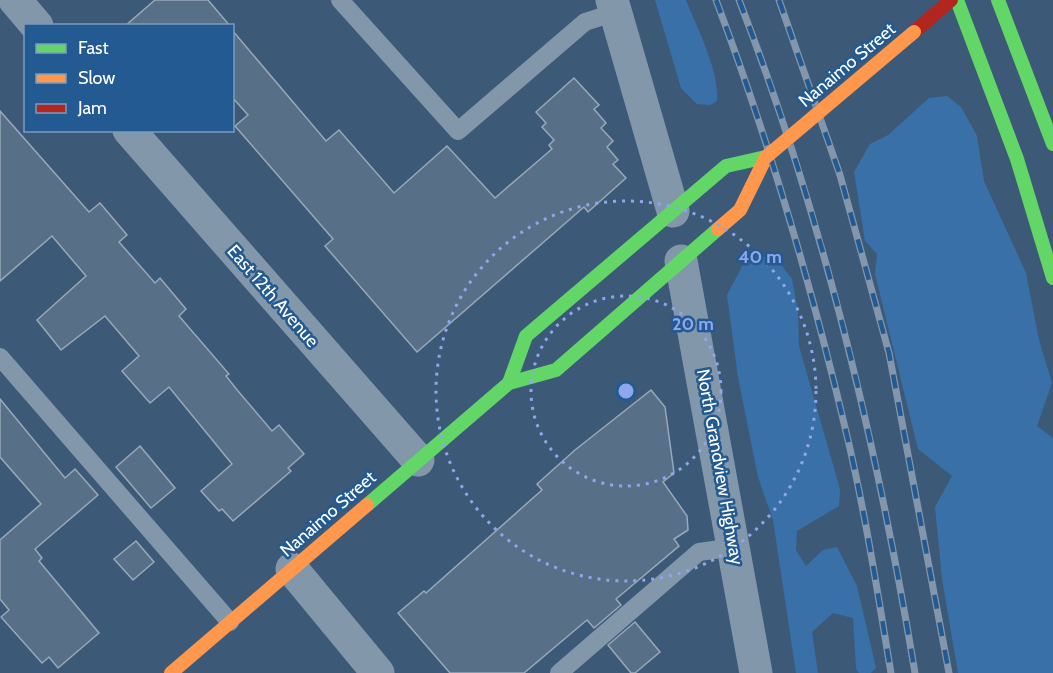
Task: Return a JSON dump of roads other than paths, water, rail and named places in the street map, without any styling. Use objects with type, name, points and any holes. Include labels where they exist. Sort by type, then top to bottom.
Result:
[{"type":"main road","name":"Nanaimo Street","points":[[171,673],[509,383],[556,370],[740,210],[766,157],[951,0]]},
{"type":"main road","points":[[957,0],[1017,159],[1053,278]]},
{"type":"main road","points":[[998,0],[1053,144]]},
{"type":"main road","name":"Nanaimo Street","points":[[509,383],[526,336],[726,166],[766,157]]},
{"type":"street","points":[[15,0],[35,24]]},
{"type":"street","points":[[614,6],[673,211]]},
{"type":"street","name":"East 12th Avenue","points":[[131,132],[418,460]]},
{"type":"street","name":"North Grandview Highway","points":[[681,261],[756,673]]},
{"type":"street","points":[[292,569],[378,673]]},
{"type":"lane","points":[[340,0],[458,131],[585,22],[614,6]]},
{"type":"lane","points":[[0,357],[230,622]]},
{"type":"lane","points":[[559,673],[699,552],[735,548]]},
{"type":"railway","points":[[716,0],[772,163],[820,328],[860,498],[891,673]]},
{"type":"railway","points":[[739,0],[797,164],[822,247],[865,416],[915,673]]},
{"type":"railway","points":[[779,0],[840,175],[889,353],[949,673]]}]
